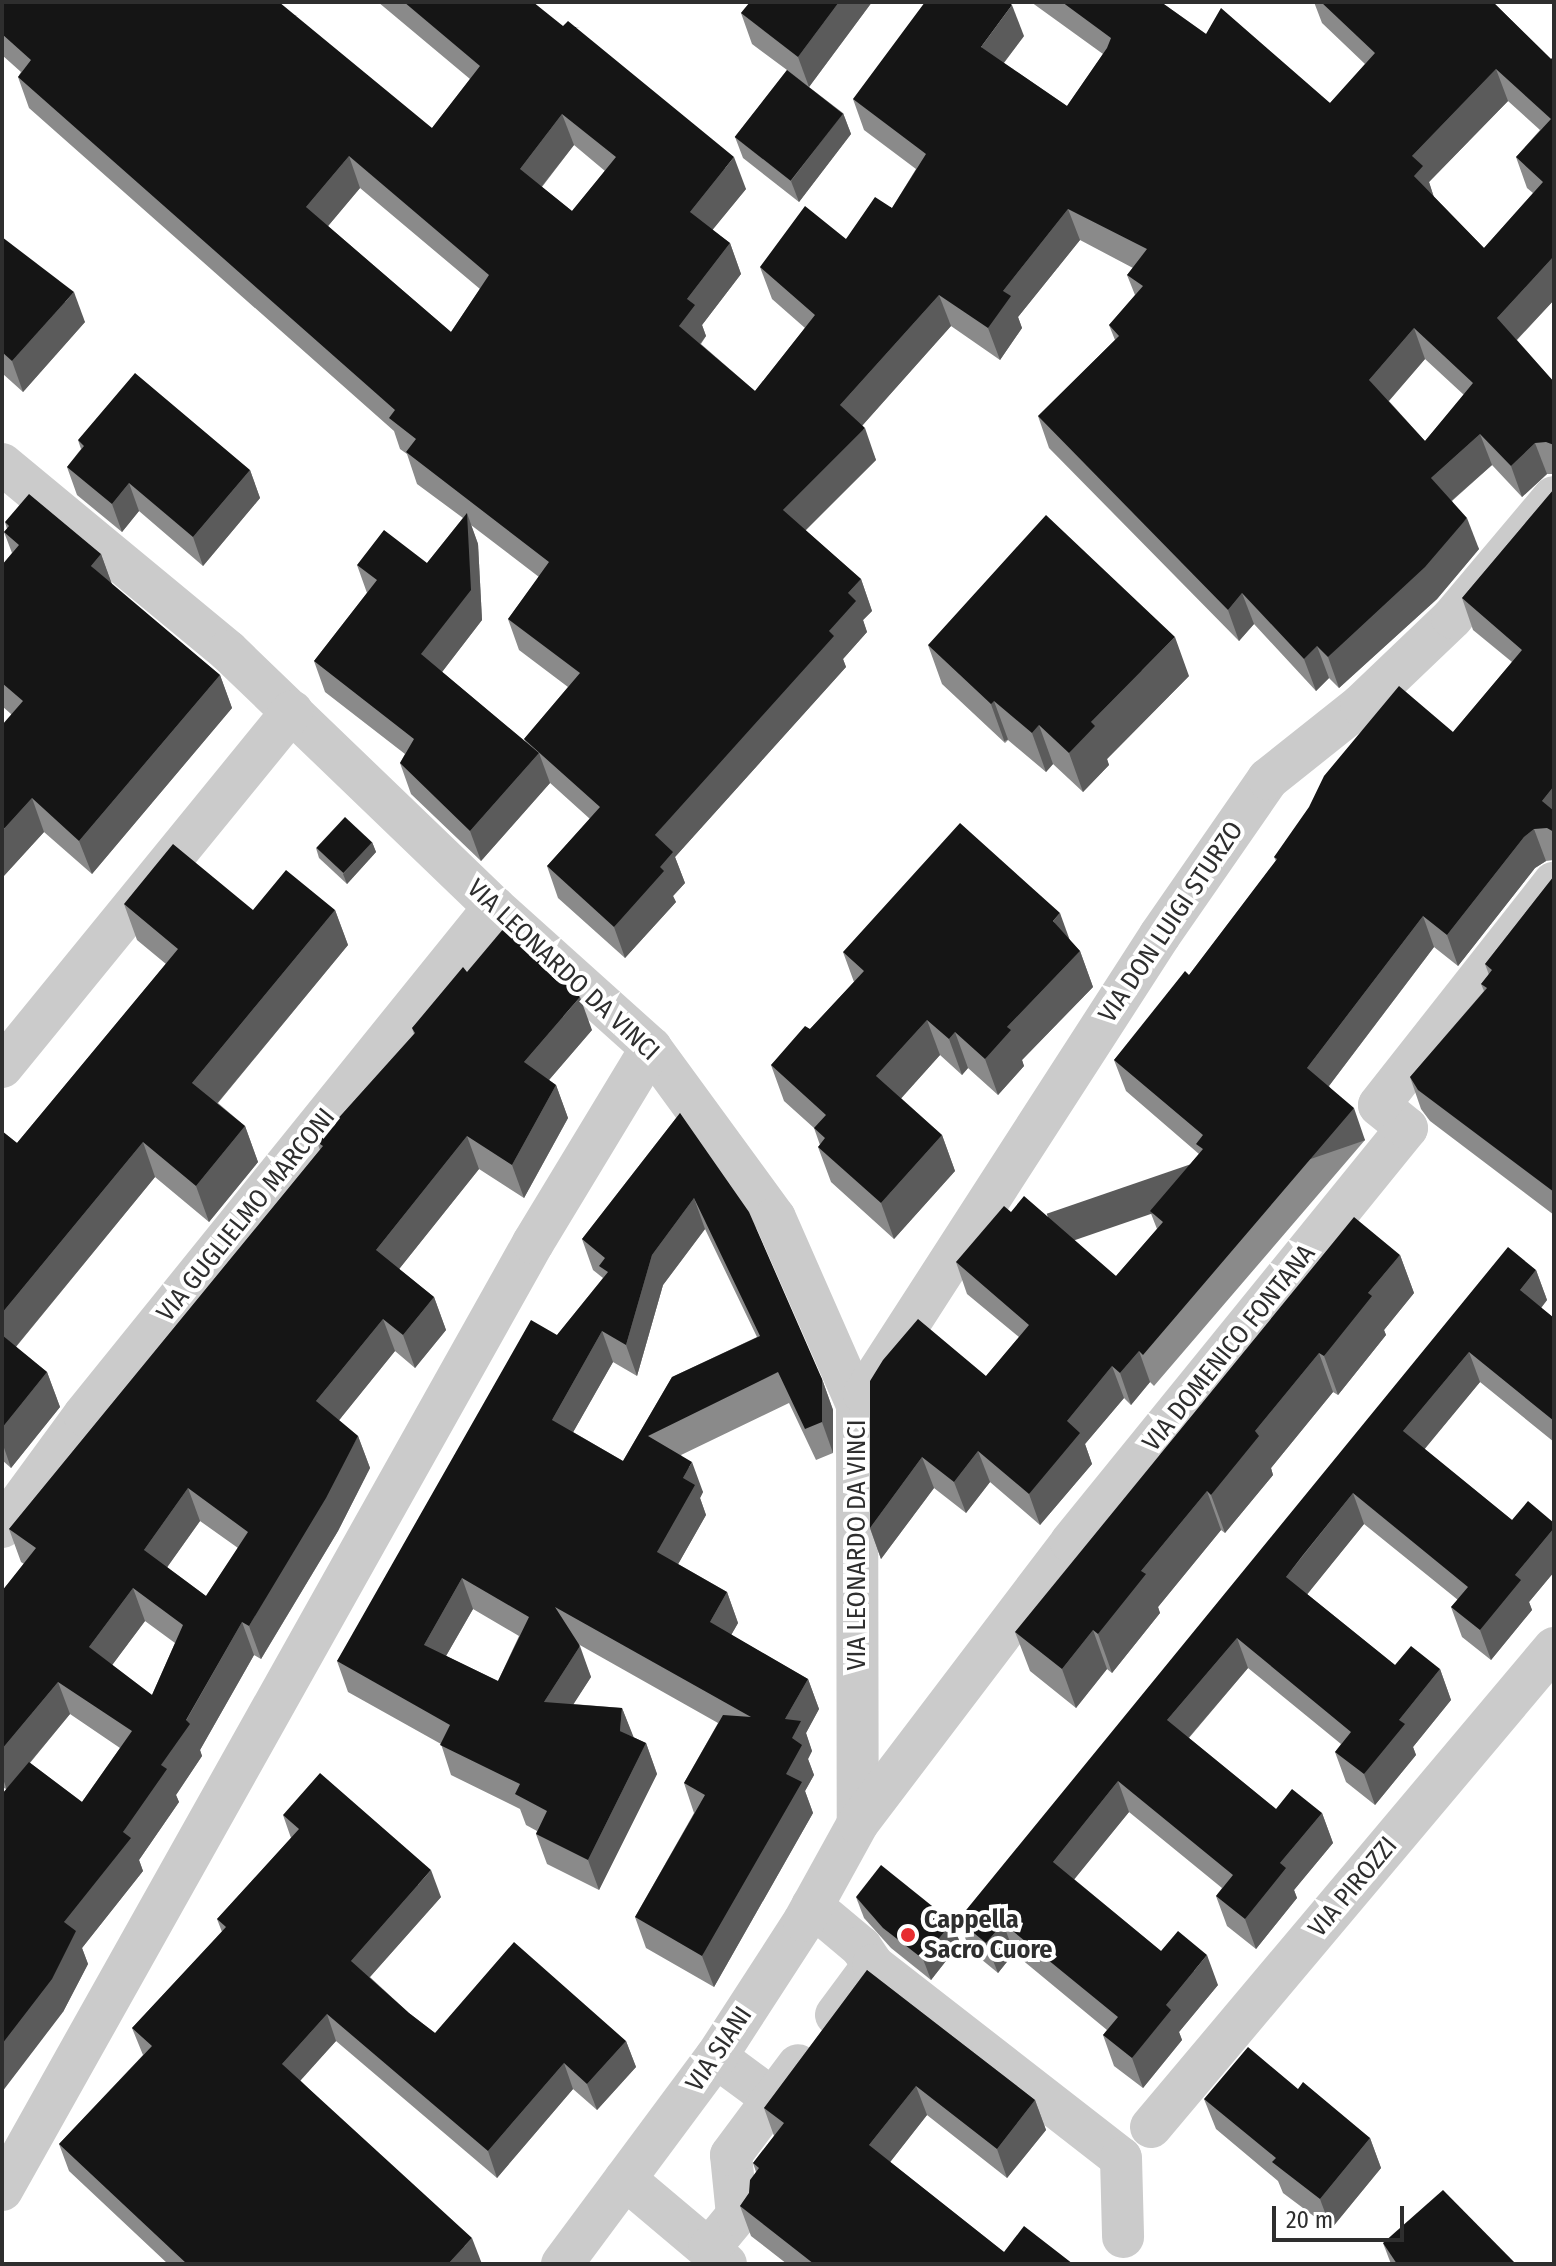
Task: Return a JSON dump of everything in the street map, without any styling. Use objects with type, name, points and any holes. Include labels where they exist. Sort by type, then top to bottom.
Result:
[{"type":"street","name":"VIA LEONARDO DA VINCI","points":[[2,464],[228,651],[494,907],[651,1048],[775,1218],[857,1405],[858,1823]]},
{"type":"street","points":[[11,527],[38,493]]},
{"type":"street","name":"VIA DON LUIGI STURZO","points":[[857,1405],[1160,935],[1268,779],[1361,705],[1452,618],[1554,497]]},
{"type":"street","points":[[2,1067],[292,711]]},
{"type":"street","name":"VIA DOMENICO FONTANA","points":[[858,1823],[1071,1542],[1407,1128],[1379,1105],[1554,883]]},
{"type":"street","name":"VIA GUGLIELMO MARCONI","points":[[2,1527],[84,1415],[494,907]]},
{"type":"street","points":[[2,2190],[533,1243],[651,1048]]},
{"type":"street","name":"VIA PIROZZI","points":[[1151,2127],[1554,1648]]},
{"type":"street","name":"VIA SIANI","points":[[562,2264],[716,2057],[812,1906],[858,1823]]},
{"type":"street","points":[[812,1906],[861,1947],[873,1965],[1121,2158],[1123,2237]]},
{"type":"street","points":[[625,2179],[717,2257],[737,2215],[731,2155],[873,1965]]},
{"type":"street","points":[[716,2057],[773,2099]]},
{"type":"building","points":[[2,2],[279,2],[432,128],[480,66],[404,2],[533,2],[563,26],[568,21],[734,157],[690,212],[730,243],[687,299],[695,305],[679,326],[755,391],[815,315],[760,267],[805,206],[846,239],[875,197],[892,208],[926,154],[853,99],[925,2],[1009,2],[1012,5],[981,47],[1067,106],[1111,38],[1062,2],[1161,2],[1206,34],[1221,8],[1330,103],[1375,53],[1321,2],[1493,2],[1551,59],[1554,56],[1554,256],[1497,318],[1554,382],[1554,445],[1535,443],[1511,466],[1480,434],[1431,478],[1467,518],[1425,567],[1328,657],[1317,646],[1304,659],[1242,593],[1228,610],[1038,416],[1119,336],[1109,325],[1143,286],[1127,275],[1147,249],[1068,209],[1003,291],[1011,296],[988,328],[939,295],[840,405],[865,428],[783,510],[861,579],[848,593],[856,601],[829,631],[834,636],[655,835],[673,852],[660,867],[664,871],[614,927],[547,866],[600,807],[524,739],[580,673],[508,619],[549,562],[406,452],[416,439],[389,418],[395,410],[18,77],[31,60],[2,34]],"holes":[[[1496,69],[1551,119],[1516,157],[1543,182],[1484,248],[1414,176],[1423,166],[1412,156]],[[562,114],[616,157],[572,211],[520,169]],[[349,156],[489,275],[451,332],[306,207]],[[1414,328],[1473,383],[1425,441],[1369,380]]]},
{"type":"building","points":[[750,2],[839,2],[798,57],[741,13]]},
{"type":"building","points":[[787,70],[843,114],[791,181],[735,137]]},
{"type":"building","points":[[2,237],[74,292],[12,361],[2,352]]},
{"type":"building","points":[[135,373],[250,470],[193,537],[129,483],[112,504],[67,467],[84,446],[78,440]]},
{"type":"building","points":[[1554,489],[1554,786],[1542,801],[1554,811],[1554,832],[1547,828],[1534,829],[1524,837],[1447,935],[1423,916],[1307,1068],[1354,1108],[1143,1355],[1139,1351],[1120,1373],[1112,1366],[1067,1421],[1080,1433],[1029,1494],[978,1451],[954,1482],[922,1457],[870,1528],[870,1381],[883,1360],[918,1319],[986,1376],[1029,1325],[956,1262],[1004,1206],[1011,1212],[1024,1196],[1116,1276],[1163,1222],[1150,1211],[1203,1149],[1196,1144],[1203,1135],[1114,1060],[1185,971],[1189,975],[1277,859],[1274,857],[1309,807],[1324,776],[1399,686],[1453,732],[1522,650],[1462,598]]},
{"type":"building","points":[[29,494],[101,554],[91,566],[220,675],[79,841],[32,798],[2,831],[2,725],[23,701],[2,683],[2,565],[19,545],[4,532],[9,526],[5,522]]},
{"type":"building","points":[[467,513],[471,590],[421,654],[539,753],[470,831],[400,763],[414,739],[314,661],[377,580],[357,565],[384,530],[427,563]]},
{"type":"building","points":[[1046,515],[1175,637],[1091,722],[1095,726],[1069,753],[1039,725],[1032,733],[994,701],[991,704],[928,645]]},
{"type":"building","points":[[345,817],[372,842],[343,873],[316,848]]},
{"type":"building","points":[[960,823],[1060,913],[1053,921],[1080,951],[1007,1027],[1011,1030],[985,1059],[955,1032],[949,1039],[927,1020],[876,1076],[942,1135],[881,1203],[818,1147],[825,1138],[814,1128],[826,1115],[771,1065],[805,1026],[810,1029],[864,971],[843,952]]},
{"type":"building","points":[[173,844],[253,910],[286,870],[335,910],[192,1083],[245,1126],[196,1186],[143,1142],[2,1313],[2,1131],[17,1143],[178,949],[124,904]]},
{"type":"building","points":[[1554,876],[1554,1192],[1418,1090],[1410,1077],[1487,988],[1481,984],[1492,970],[1485,964]]},
{"type":"building","points":[[504,928],[580,997],[524,1062],[556,1085],[512,1165],[467,1136],[376,1250],[434,1297],[403,1335],[383,1319],[316,1401],[358,1436],[326,1498],[249,1626],[242,1622],[186,1720],[190,1724],[161,1765],[167,1769],[123,1832],[131,1838],[64,1922],[76,1931],[52,1979],[2,2044],[2,1794],[29,1762],[82,1802],[132,1731],[58,1682],[2,1749],[2,1591],[36,1548],[9,1529],[323,1146],[317,1142],[415,1033],[412,1028],[463,967],[467,972]],"holes":[[[188,1488],[248,1532],[206,1596],[144,1550]],[[133,1588],[183,1625],[152,1695],[89,1647]]]},
{"type":"building","points":[[680,1113],[749,1212],[822,1379],[822,1422],[805,1429],[778,1372],[648,1436],[692,1462],[683,1478],[695,1485],[657,1552],[727,1592],[710,1622],[808,1679],[785,1719],[801,1721],[792,1738],[802,1745],[786,1774],[802,1782],[702,1956],[635,1917],[705,1795],[684,1783],[723,1715],[751,1717],[555,1607],[580,1646],[544,1702],[622,1708],[620,1731],[646,1743],[588,1860],[536,1834],[547,1811],[515,1794],[520,1784],[440,1745],[450,1725],[337,1661],[531,1320],[557,1335],[608,1272],[599,1266],[605,1258],[582,1239]],"holes":[[[694,1198],[760,1336],[672,1377],[623,1461],[552,1420],[602,1331],[626,1345],[652,1255]],[[462,1578],[529,1617],[498,1681],[424,1645]]]},
{"type":"building","points":[[1354,1217],[1400,1255],[1368,1293],[1372,1296],[1324,1356],[1319,1353],[1255,1431],[1259,1436],[1211,1495],[1207,1491],[1141,1571],[1146,1574],[1098,1634],[1093,1630],[1062,1669],[1015,1632]]},
{"type":"building","points":[[1508,1247],[1536,1270],[1520,1290],[1554,1318],[1554,1421],[1469,1352],[1403,1431],[1512,1520],[1528,1501],[1554,1523],[1554,1528],[1515,1575],[1521,1580],[1480,1630],[1451,1607],[1468,1587],[1353,1493],[1286,1577],[1395,1665],[1411,1646],[1440,1669],[1399,1720],[1405,1724],[1364,1774],[1335,1752],[1351,1732],[1237,1638],[1167,1720],[1276,1809],[1292,1789],[1322,1813],[1280,1863],[1286,1868],[1245,1919],[1216,1896],[1233,1875],[1118,1781],[1053,1862],[1161,1951],[1178,1931],[1207,1955],[1166,2005],[1171,2010],[1132,2058],[1103,2035],[1118,2017],[1003,1923],[986,1943],[958,1920]]},
{"type":"building","points":[[2,1335],[47,1372],[2,1428]]},
{"type":"building","points":[[320,1773],[431,1870],[351,1961],[409,2013],[435,2033],[514,1942],[626,2041],[587,2084],[564,2063],[488,2151],[327,2014],[282,2064],[472,2238],[448,2264],[187,2264],[59,2144],[152,2046],[132,2028],[226,1927],[217,1919],[299,1829],[283,1815]]},
{"type":"building","points":[[881,1865],[952,1922],[923,1959],[883,1928],[856,1897]]},
{"type":"building","points":[[867,1970],[1035,2100],[997,2149],[916,2086],[869,2145],[1004,2252],[1024,2226],[1073,2264],[814,2264],[740,2206],[749,2193],[750,2180],[759,2168],[753,2163],[784,2123],[764,2108]]},
{"type":"building","points":[[1248,2047],[1298,2089],[1303,2082],[1370,2138],[1320,2199],[1272,2162],[1276,2158],[1204,2099]]},
{"type":"building","points":[[1443,2190],[1516,2264],[1397,2264],[1383,2243]]},
{"type":"place","name":"Cappella Sacro Cuore","points":[[908,1935]]}]
